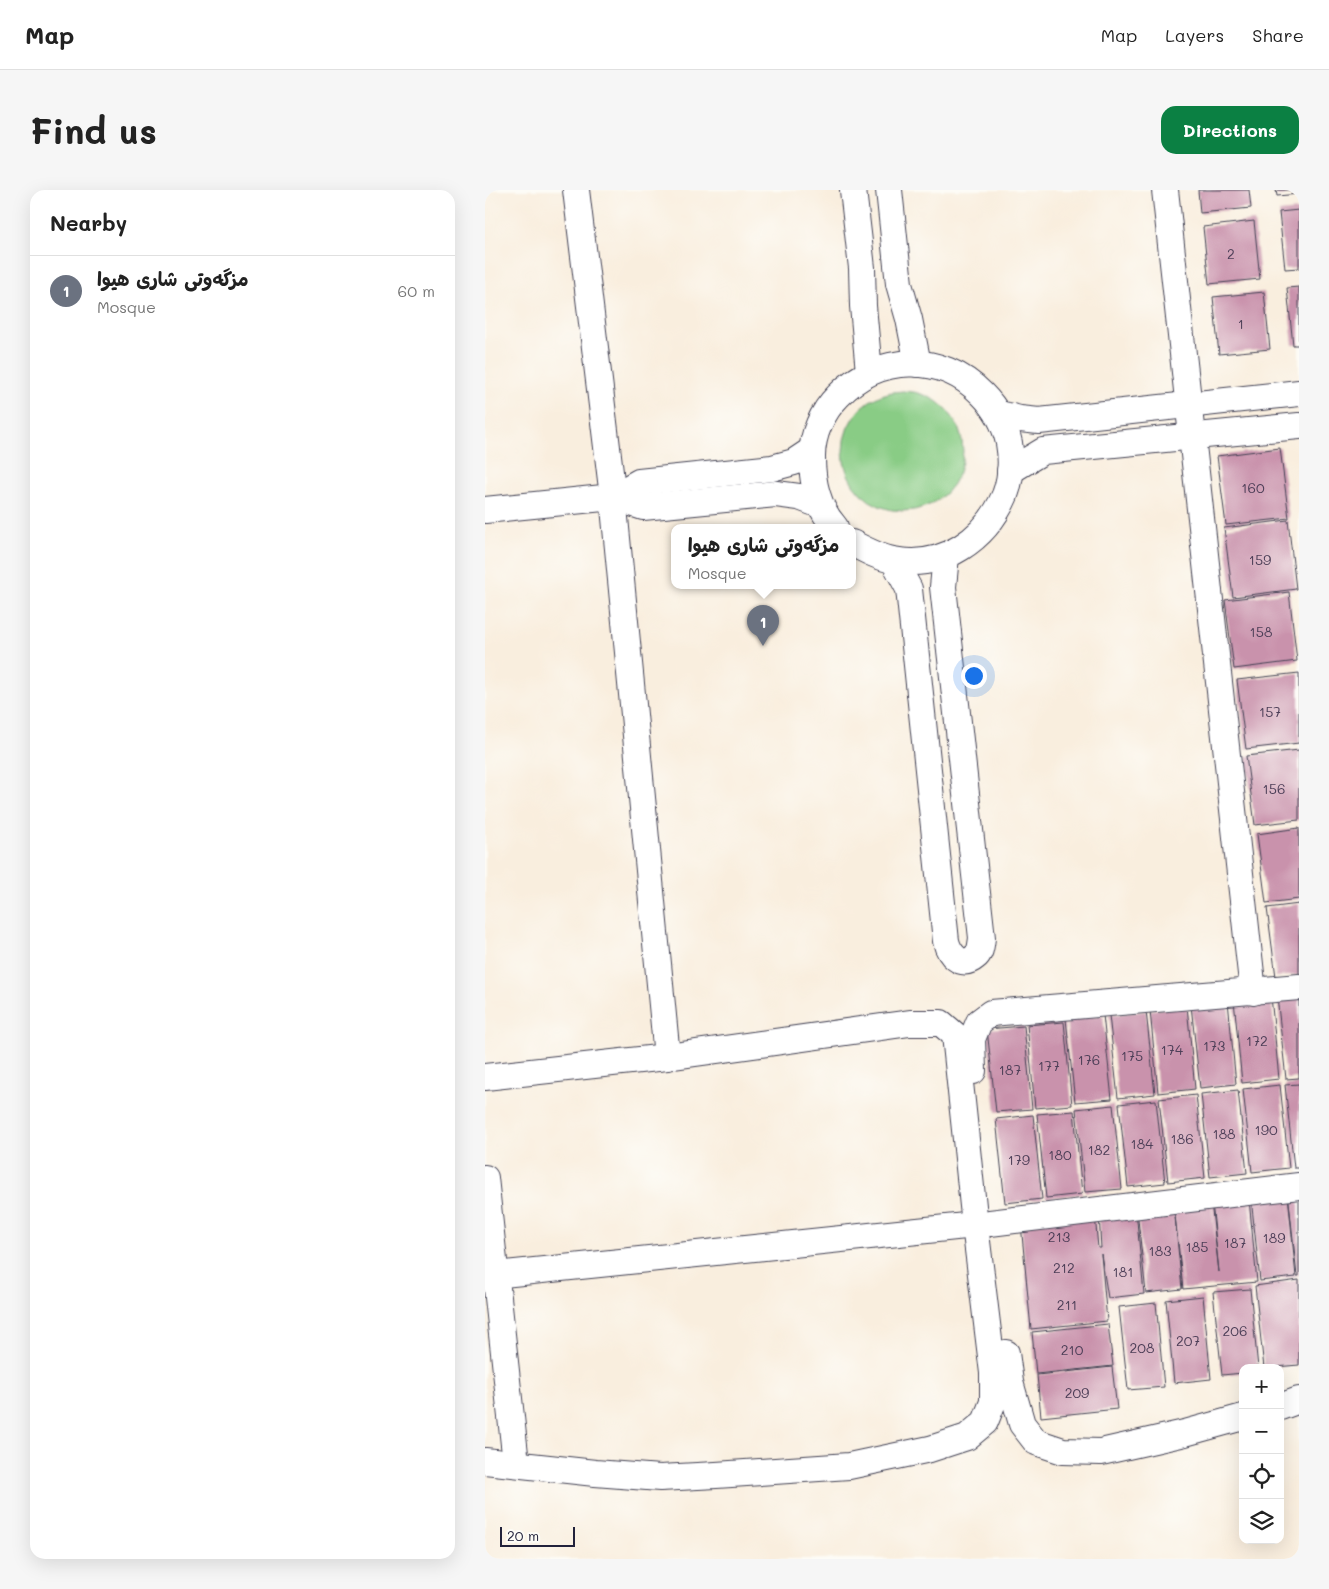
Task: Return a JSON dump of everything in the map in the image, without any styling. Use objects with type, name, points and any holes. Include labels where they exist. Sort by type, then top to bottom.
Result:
[{"type":"street","points":[[576,190],[613,497],[667,1057]]},
{"type":"street","points":[[853,190],[862,268],[863,306],[869,372]]},
{"type":"street","points":[[889,190],[899,284],[909,319],[918,364]]},
{"type":"street","points":[[1165,190],[1187,405],[1253,992]]},
{"type":"street","points":[[833,524],[821,505],[812,478],[812,450],[818,425],[830,404],[848,385],[869,372],[889,366],[918,364],[952,372],[973,384],[999,414],[1007,435],[1011,458],[1010,471],[1007,490],[998,512],[984,530],[967,545],[946,556],[921,561],[894,561],[871,554],[856,545]]},
{"type":"street","points":[[999,414],[1039,421],[1299,393]]},
{"type":"street","points":[[1010,471],[1043,451],[1299,426]]},
{"type":"street","points":[[485,510],[613,497],[639,482],[772,468],[793,462],[812,450]]},
{"type":"street","points":[[613,497],[643,507],[776,494],[799,497],[821,505]]},
{"type":"street","points":[[894,561],[909,590],[946,941],[952,956],[959,960],[967,961],[976,957],[980,950],[982,938],[943,588],[946,556]]},
{"type":"street","points":[[909,590],[913,580],[925,577],[936,579],[943,588]]},
{"type":"street","points":[[485,1460],[595,1473],[660,1478],[849,1466],[930,1449],[967,1437],[985,1422],[993,1402],[993,1373],[972,1064],[972,1039],[979,1022],[991,1013],[1009,1010],[1299,987]]},
{"type":"street","points":[[485,1077],[667,1057],[909,1023],[941,1023],[955,1035],[983,1224],[1010,1382],[1022,1424],[1035,1442],[1063,1451],[1101,1452],[1185,1433],[1239,1418]]},
{"type":"street","points":[[485,1178],[516,1463]]},
{"type":"street","points":[[495,1275],[983,1224],[1299,1186]]},
{"type":"street","points":[[1284,1406],[1299,1400]]},
{"type":"green space","points":[[903,391],[926,395],[946,408],[959,428],[963,451],[959,474],[946,494],[926,507],[903,511],[880,507],[860,494],[847,474],[843,451],[847,428],[860,408],[880,395]]},
{"type":"building","points":[[1198,190],[1249,190],[1251,208],[1200,213]]},
{"type":"building","points":[[1276,190],[1299,190],[1299,194],[1277,196]]},
{"type":"building","points":[[1299,210],[1299,268],[1285,269],[1279,212]]},
{"type":"building","points":[[1254,221],[1260,279],[1209,284],[1203,227]]},
{"type":"building","points":[[1299,287],[1299,345],[1293,345],[1287,288]]},
{"type":"building","points":[[1264,292],[1270,349],[1219,354],[1213,297]]},
{"type":"building","points":[[1280,448],[1289,518],[1226,525],[1217,456]]},
{"type":"building","points":[[1288,520],[1296,589],[1233,597],[1224,528]]},
{"type":"building","points":[[1289,592],[1297,661],[1234,669],[1225,600]]},
{"type":"building","points":[[1299,673],[1299,743],[1246,749],[1237,680]]},
{"type":"building","points":[[1299,750],[1299,820],[1255,825],[1246,756]]},
{"type":"building","points":[[1299,828],[1299,899],[1266,903],[1257,834]]},
{"type":"building","points":[[1299,904],[1299,975],[1276,977],[1267,908]]},
{"type":"building","points":[[1299,994],[1299,1078],[1286,1079],[1277,996]]},
{"type":"building","points":[[1271,996],[1279,1079],[1242,1083],[1234,1000]]},
{"type":"building","points":[[1228,1001],[1236,1084],[1200,1088],[1191,1005]]},
{"type":"building","points":[[1187,1006],[1195,1089],[1158,1093],[1150,1010]]},
{"type":"building","points":[[1146,1011],[1155,1094],[1118,1098],[1109,1015]]},
{"type":"building","points":[[1103,1015],[1112,1099],[1075,1102],[1066,1019]]},
{"type":"building","points":[[1064,1022],[1072,1105],[1035,1108],[1027,1025]]},
{"type":"building","points":[[1024,1026],[1032,1109],[996,1112],[987,1029]]},
{"type":"building","points":[[1299,1084],[1299,1168],[1294,1168],[1285,1085]]},
{"type":"building","points":[[1280,1085],[1289,1168],[1252,1172],[1243,1089]]},
{"type":"building","points":[[1238,1090],[1247,1173],[1210,1177],[1201,1094]]},
{"type":"building","points":[[1196,1095],[1205,1178],[1168,1182],[1159,1099]]},
{"type":"building","points":[[1156,1100],[1165,1183],[1128,1187],[1119,1104]]},
{"type":"building","points":[[1113,1105],[1122,1189],[1085,1192],[1076,1109]]},
{"type":"building","points":[[1074,1111],[1082,1194],[1046,1198],[1037,1114]]},
{"type":"building","points":[[1033,1115],[1042,1199],[1005,1203],[996,1119]]},
{"type":"building","points":[[1299,1192],[1299,1276],[1297,1276],[1288,1193]]},
{"type":"building","points":[[1288,1194],[1296,1277],[1260,1281],[1251,1198]]},
{"type":"building","points":[[1249,1199],[1257,1282],[1183,1289],[1174,1206],[1211,1202],[1219,1272],[1212,1202]]},
{"type":"building","points":[[1174,1206],[1182,1289],[1146,1293],[1137,1210]]},
{"type":"building","points":[[1136,1211],[1144,1294],[1108,1298],[1101,1254],[1107,1321],[1031,1329],[1021,1224],[1095,1215],[1098,1248],[1101,1248],[1099,1214]]},
{"type":"building","points":[[1299,1280],[1299,1365],[1284,1366],[1284,1364],[1264,1364],[1255,1286]]},
{"type":"building","points":[[1250,1289],[1258,1364],[1239,1364],[1239,1373],[1222,1375],[1213,1292]]},
{"type":"building","points":[[1203,1296],[1211,1379],[1174,1383],[1166,1300]]},
{"type":"building","points":[[1156,1303],[1164,1387],[1128,1390],[1119,1307]]},
{"type":"building","points":[[1108,1324],[1113,1366],[1036,1374],[1032,1332]]},
{"type":"building","points":[[1112,1367],[1117,1409],[1041,1417],[1037,1375]]},
{"type":"place","name":"مزگەوتی شاری هیوا","points":[[763,646]]}]
